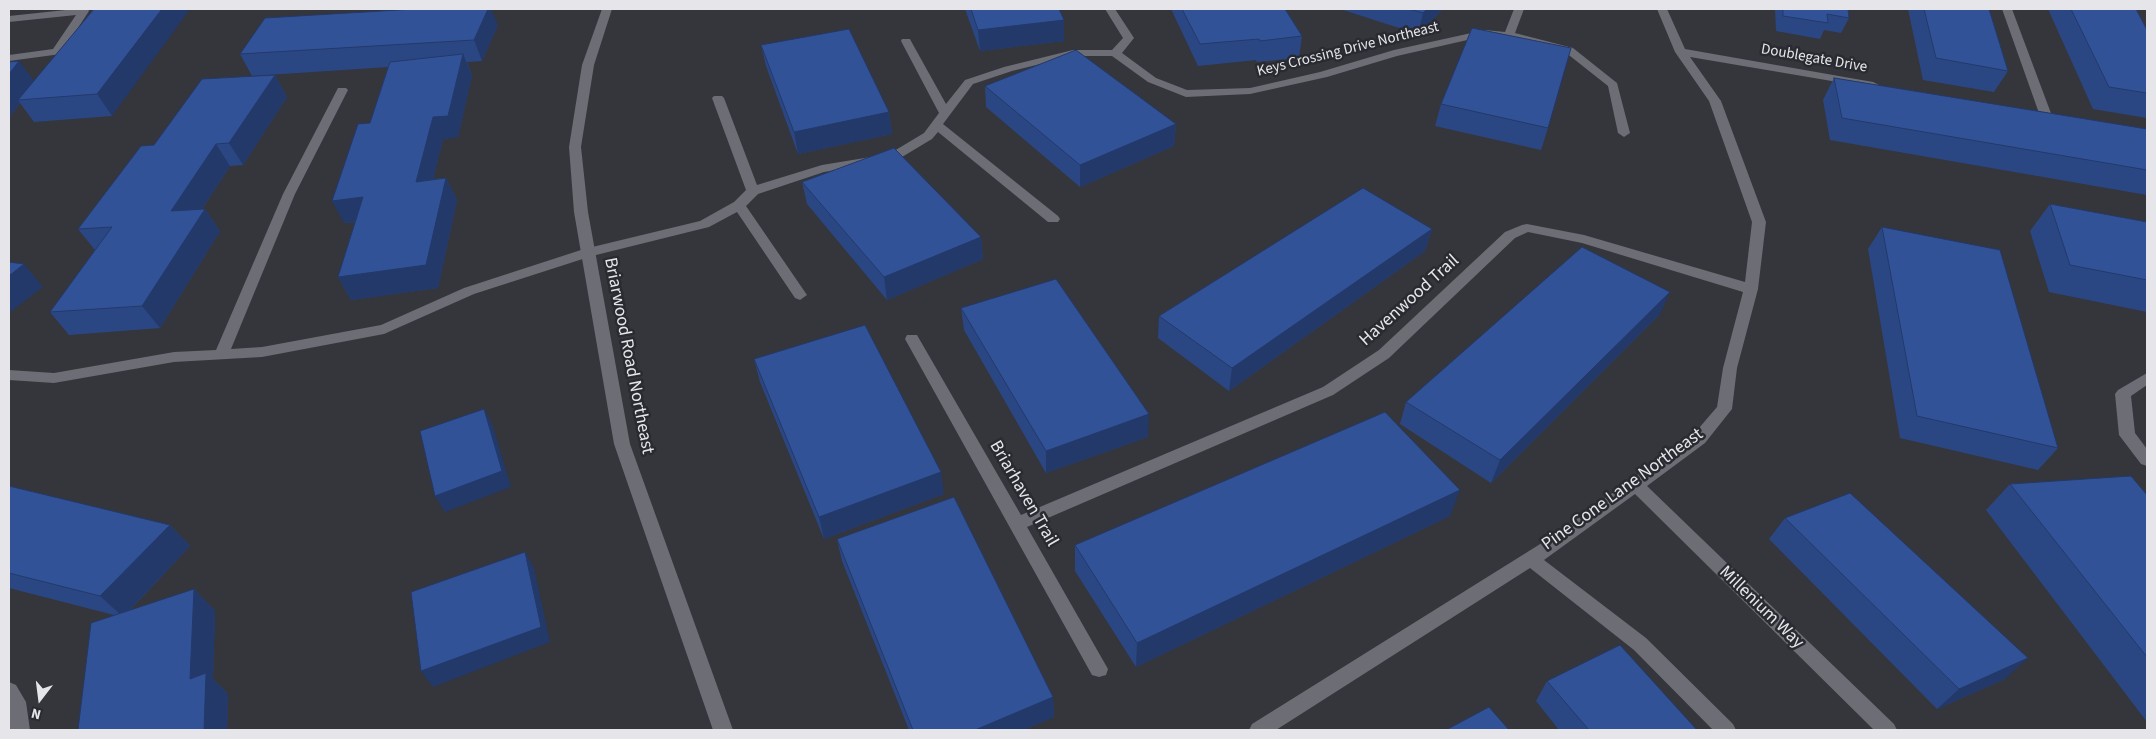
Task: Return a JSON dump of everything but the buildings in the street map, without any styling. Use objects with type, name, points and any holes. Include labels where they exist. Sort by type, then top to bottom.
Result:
[{"type":"street","name":"Briarwood Road Northeast","points":[[606,9],[588,64],[576,147],[581,212],[622,444],[723,730]]},
{"type":"street","points":[[9,375],[54,378],[174,357],[262,352],[384,329],[469,291],[589,252],[704,224],[739,205],[753,191],[822,169],[893,157],[928,136],[968,82],[1008,69],[1073,53],[1114,53],[1129,38],[1110,9]]},
{"type":"street","points":[[1509,36],[1519,9]]},
{"type":"street","name":"Pine Cone Lane Northeast","points":[[1260,730],[1529,558],[1559,542],[1699,439],[1724,409],[1730,368],[1751,289],[1759,222],[1715,101],[1681,52],[1662,9]]},
{"type":"street","points":[[2007,9],[2046,116]]},
{"type":"street","points":[[9,19],[84,11],[57,52],[9,58]]},
{"type":"street","name":"Keys Crossing Drive Northeast","points":[[1114,53],[1152,80],[1186,94],[1250,91],[1323,75],[1394,54],[1485,33],[1526,38],[1569,50],[1613,85],[1624,133]]},
{"type":"street","points":[[906,41],[945,113]]},
{"type":"street","name":"Doublegate Drive","points":[[1681,52],[1882,86]]},
{"type":"street","points":[[221,355],[289,194],[342,90]]},
{"type":"street","points":[[718,98],[753,191]]},
{"type":"street","points":[[937,125],[1053,220]]},
{"type":"street","points":[[739,205],[800,295]]},
{"type":"street","name":"Havenwood Trail","points":[[1017,524],[1328,391],[1384,354],[1510,235],[1527,228],[1584,239],[1751,289]]},
{"type":"street","name":"Briarhaven Trail","points":[[912,339],[1099,668]]},
{"type":"street","points":[[2147,378],[2123,394],[2127,435],[2147,460]]},
{"type":"street","name":"Millenium Way","points":[[1636,485],[1887,730]]},
{"type":"street","points":[[1529,558],[1640,644],[1726,730]]},
{"type":"street","points":[[9,691],[16,702],[20,730]]}]
